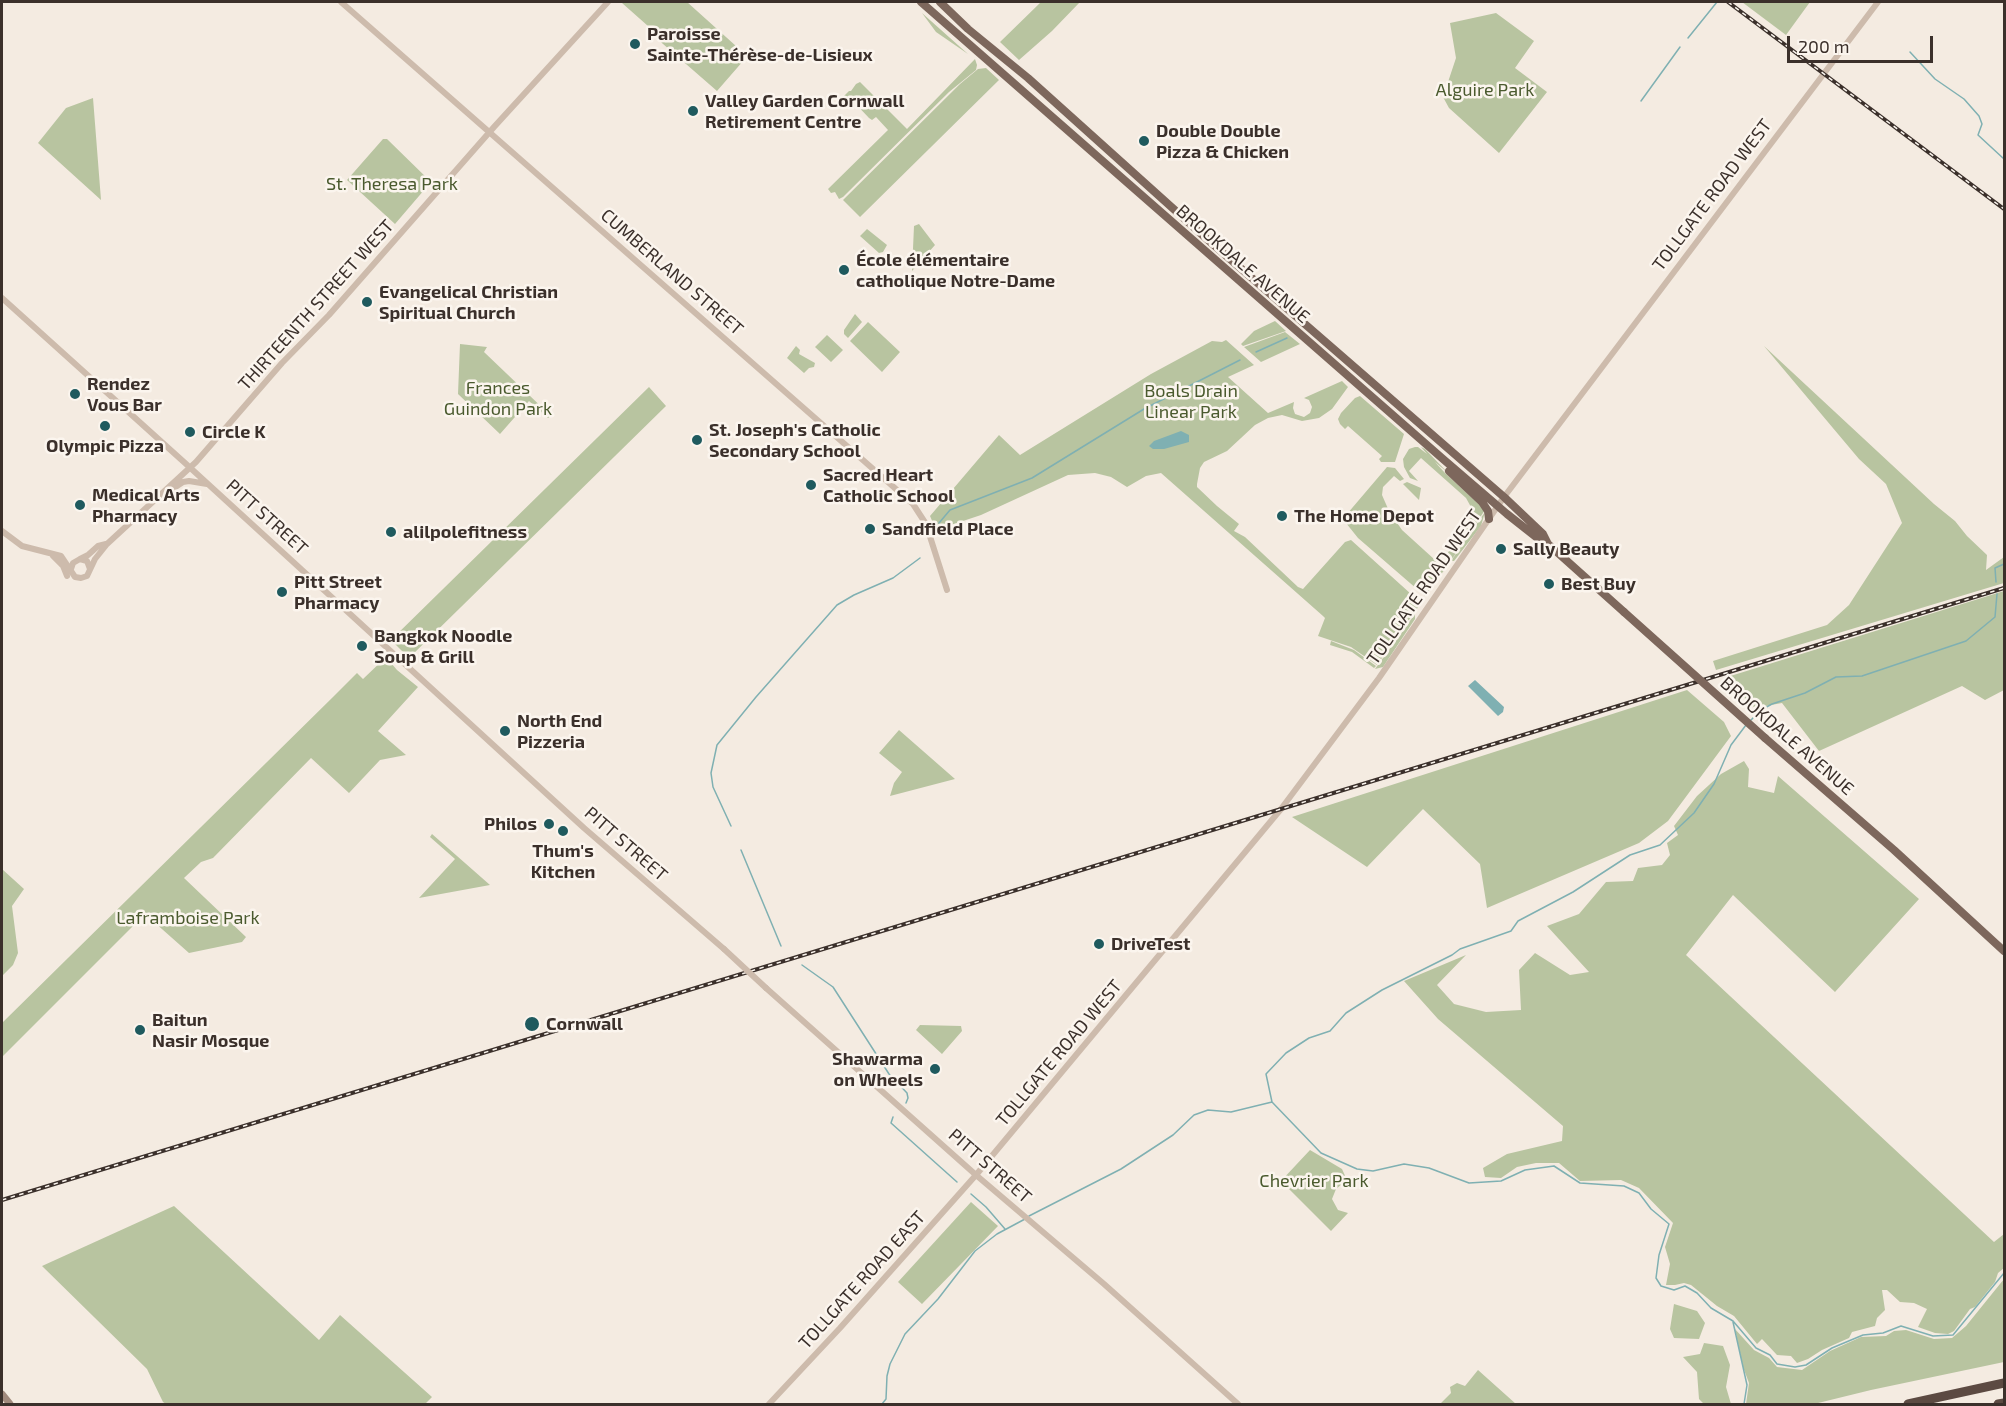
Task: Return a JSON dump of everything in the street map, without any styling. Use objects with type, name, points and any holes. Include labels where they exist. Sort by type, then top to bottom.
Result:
[{"type":"highway","points":[[1966,1392],[1982,1384],[2004,1378]]},
{"type":"highway","points":[[1908,1404],[2004,1383]]},
{"type":"highway","points":[[1998,1404],[2004,1403]]},
{"type":"main road","name":"BROOKDALE AVENUE","points":[[939,2],[1504,497],[1543,534],[1548,544]]},
{"type":"main road","name":"BROOKDALE AVENUE","points":[[923,3],[1443,459],[1498,506],[1548,544],[1894,850],[2004,951]]},
{"type":"main road","points":[[1443,459],[1448,470],[1482,502],[1488,511],[1489,519]]},
{"type":"main road","points":[[2,1394],[10,1404]]},
{"type":"street","name":"CUMBERLAND STREET","points":[[341,2],[913,504],[926,524],[947,590]]},
{"type":"street","name":"THIRTEENTH STREET WEST","points":[[107,544],[190,468],[608,2]]},
{"type":"street","name":"TOLLGATE ROAD WEST","points":[[976,1175],[1318,762],[1504,497],[1878,2]]},
{"type":"street","name":"PITT STREET","points":[[2,298],[580,824],[1238,1404]]},
{"type":"street","points":[[163,494],[183,482],[207,484]]},
{"type":"street","points":[[2,531],[22,546],[61,556],[69,572],[81,578],[88,574],[107,544]]},
{"type":"street","points":[[69,572],[73,562],[88,555],[98,546],[107,544]]},
{"type":"street","points":[[80,559],[87,561],[90,569]]},
{"type":"street","name":"TOLLGATE ROAD EAST","points":[[769,1404],[843,1325],[976,1175]]},
{"type":"green space","points":[[687,2],[746,55],[744,60],[717,91],[655,37],[657,34],[622,3]]},
{"type":"green space","points":[[1041,2],[1080,2],[1019,60],[1000,42]]},
{"type":"green space","points":[[1742,2],[1810,2],[1786,35]]},
{"type":"green space","points":[[922,13],[968,54],[936,32]]},
{"type":"green space","name":"Alguire Park","points":[[1496,13],[1534,41],[1515,68],[1547,92],[1499,153],[1449,108],[1443,97],[1456,58],[1450,23]]},
{"type":"green space","points":[[975,59],[976,70],[949,92],[843,197],[839,199],[835,192],[831,193],[828,189],[888,130],[876,117],[872,120],[869,118],[851,99],[846,104],[841,99],[856,84],[860,82],[907,129]]},
{"type":"green space","points":[[986,68],[999,80],[860,217],[843,200],[960,84],[978,69]]},
{"type":"green space","points":[[93,98],[101,200],[38,143],[66,108]]},
{"type":"green space","name":"St. Theresa Park","points":[[383,139],[387,139],[431,182],[395,224],[347,180]]},
{"type":"green space","points":[[919,224],[935,245],[912,271],[914,226]]},
{"type":"green space","points":[[867,229],[887,245],[883,252],[879,253],[860,236]]},
{"type":"green space","points":[[855,314],[862,322],[848,338],[844,330]]},
{"type":"green space","points":[[1275,321],[1286,331],[1243,346],[1241,344],[1254,331]]},
{"type":"green space","points":[[868,322],[900,352],[882,372],[850,341]]},
{"type":"green space","points":[[1285,332],[1300,344],[1261,362],[1244,347]]},
{"type":"green space","points":[[827,335],[843,350],[831,362],[815,347]]},
{"type":"green space","name":"Boals Drain Linear Park","points":[[1226,340],[1254,365],[1228,377],[1268,413],[1294,402],[1295,414],[1304,417],[1310,413],[1312,407],[1309,400],[1304,398],[1342,381],[1348,387],[1332,409],[1319,418],[1302,421],[1282,415],[1268,418],[1255,425],[1227,451],[1204,462],[1200,468],[1197,487],[1239,524],[1234,531],[1245,537],[1298,587],[1303,589],[1345,542],[1351,540],[1421,603],[1377,665],[1351,647],[1318,636],[1325,618],[1161,473],[1146,476],[1127,487],[1111,477],[1095,473],[1068,475],[981,515],[936,530],[930,516],[999,435],[1020,455],[1151,374],[1212,341]]},
{"type":"green space","name":"Frances Guindon Park","points":[[460,344],[487,347],[484,352],[551,416],[548,418],[529,401],[500,434],[458,394]]},
{"type":"green space","points":[[796,346],[800,350],[799,354],[815,363],[814,367],[804,373],[787,358]]},
{"type":"green space","points":[[1764,346],[1955,521],[1987,555],[1986,570],[2004,557],[2004,583],[1716,670],[1713,661],[1827,625],[1849,605],[1902,523],[1886,484],[1859,459]]},
{"type":"green space","points":[[649,387],[666,406],[409,658],[391,640]]},
{"type":"green space","points":[[1360,396],[1404,434],[1395,462],[1381,462],[1379,459],[1382,456],[1348,426],[1345,429],[1340,424],[1338,419],[1341,413],[1355,398]]},
{"type":"green space","points":[[1415,447],[1427,454],[1421,447],[1425,449],[1447,472],[1435,462],[1445,473],[1485,510],[1450,562],[1447,560],[1447,554],[1468,524],[1471,507],[1466,498],[1421,458],[1409,471],[1418,481],[1410,478],[1404,467],[1403,459],[1409,449]]},
{"type":"green space","points":[[1387,467],[1395,468],[1404,479],[1400,481],[1394,476],[1383,487],[1382,495],[1389,511],[1402,530],[1445,569],[1425,596],[1358,538],[1346,523],[1347,514]]},
{"type":"green space","points":[[1407,482],[1421,488],[1419,500],[1403,484]]},
{"type":"green space","points":[[1485,512],[1481,526],[1454,561],[1451,561]]},
{"type":"green space","points":[[2004,591],[2004,690],[1985,700],[1962,686],[1819,751],[1782,703],[1755,708],[1724,678]]},
{"type":"green space","points":[[1415,614],[1415,619],[1383,667],[1375,669]]},
{"type":"green space","points":[[1331,641],[1354,650],[1376,666],[1374,668],[1352,652],[1330,645]]},
{"type":"green space","name":"Laframboise Park","points":[[386,657],[397,670],[418,687],[378,731],[406,755],[380,760],[349,793],[311,758],[213,858],[201,862],[184,878],[246,937],[242,942],[189,953],[145,914],[2,1057],[2,1023],[357,673],[363,679]]},
{"type":"green space","points":[[1687,690],[1724,722],[1731,736],[1668,821],[1639,843],[1487,908],[1480,864],[1423,809],[1367,867],[1292,817]]},
{"type":"green space","points":[[899,730],[955,779],[890,796],[894,783],[902,772],[879,753]]},
{"type":"green space","points":[[1744,761],[1749,769],[1748,787],[1774,793],[1778,776],[1919,899],[1835,992],[1733,895],[1686,955],[1994,1242],[2004,1234],[2004,1268],[1998,1273],[1995,1282],[1975,1307],[1970,1309],[1954,1331],[1948,1334],[1935,1333],[1918,1327],[1927,1309],[1914,1303],[1900,1302],[1887,1290],[1882,1290],[1885,1310],[1877,1318],[1875,1326],[1852,1332],[1849,1338],[1797,1363],[1791,1356],[1777,1355],[1762,1339],[1757,1344],[1734,1316],[1717,1306],[1691,1285],[1684,1283],[1666,1285],[1670,1264],[1665,1247],[1673,1223],[1639,1188],[1621,1180],[1580,1181],[1559,1163],[1536,1163],[1517,1167],[1501,1178],[1485,1177],[1483,1168],[1507,1154],[1562,1141],[1563,1126],[1438,1019],[1404,981],[1466,955],[1437,985],[1454,1004],[1486,1012],[1521,1010],[1519,970],[1535,953],[1570,975],[1589,972],[1547,926],[1579,914],[1606,882],[1633,881],[1638,868],[1662,865],[1670,855],[1667,843],[1678,835],[1674,826],[1697,796],[1721,774]]},
{"type":"green space","points":[[432,834],[490,885],[419,898],[455,859],[430,837]]},
{"type":"green space","points":[[2,869],[24,889],[12,906],[18,953],[13,965],[2,976]]},
{"type":"green space","points":[[920,1025],[961,1026],[962,1031],[942,1054],[916,1030]]},
{"type":"green space","name":"Chevrier Park","points":[[1310,1150],[1342,1169],[1347,1180],[1336,1189],[1332,1199],[1338,1210],[1348,1213],[1331,1231],[1281,1181]]},
{"type":"green space","points":[[971,1202],[998,1226],[922,1304],[898,1282]]},
{"type":"green space","points":[[174,1206],[319,1340],[340,1315],[432,1397],[425,1404],[166,1404],[163,1402],[147,1369],[42,1266]]},
{"type":"green space","points":[[2004,1279],[2004,1362],[1814,1404],[1746,1404],[1749,1383],[1735,1329],[1754,1350],[1769,1358],[1777,1367],[1802,1370],[1830,1351],[1861,1337],[1886,1336],[1894,1331],[1906,1330],[1934,1339],[1952,1338],[1966,1326]]},
{"type":"green space","points":[[1674,1304],[1697,1311],[1705,1323],[1699,1339],[1674,1338],[1670,1329]]},
{"type":"green space","points":[[1704,1343],[1723,1346],[1730,1365],[1726,1387],[1731,1404],[1704,1404],[1699,1399],[1697,1372],[1683,1357],[1700,1354]]},
{"type":"green space","points":[[1478,1370],[1516,1404],[1440,1404],[1451,1393],[1450,1387],[1457,1383],[1465,1386]]},
{"type":"water","points":[[1181,431],[1189,435],[1189,442],[1164,449],[1153,449],[1149,446],[1154,441]]},
{"type":"water","points":[[1475,680],[1504,707],[1503,712],[1498,716],[1468,686]]},
{"type":"waterway","points":[[1688,38],[1717,2]]},
{"type":"waterway","points":[[1641,101],[1680,47]]},
{"type":"waterway","points":[[1910,52],[1935,79],[1964,99],[1979,116],[1982,124],[1978,135],[2004,159]]},
{"type":"waterway","points":[[1256,352],[1287,338]]},
{"type":"waterway","points":[[939,523],[950,510],[1032,478],[1144,409],[1240,360]]},
{"type":"waterway","points":[[731,826],[713,787],[711,773],[717,745],[837,605],[893,578],[920,558]]},
{"type":"waterway","points":[[1996,582],[1995,568],[2004,564]]},
{"type":"waterway","points":[[1750,721],[1761,710],[1772,704],[1805,693],[1836,677],[1862,676],[1966,641],[1995,617],[1997,594]]},
{"type":"waterway","points":[[1746,725],[1731,745],[1714,784],[1694,813],[1660,845],[1630,855],[1573,892],[1518,921],[1511,931],[1460,949],[1382,990],[1346,1013],[1330,1031],[1309,1038],[1286,1053],[1266,1074],[1272,1102],[1321,1153],[1357,1169],[1373,1171],[1404,1164],[1429,1168],[1469,1183],[1501,1181],[1525,1170],[1554,1166],[1580,1183],[1624,1186],[1639,1193],[1651,1209],[1669,1224],[1659,1255],[1656,1278],[1661,1286],[1674,1290],[1685,1286],[1697,1293],[1711,1308],[1733,1321],[1756,1348],[1770,1355],[1777,1364],[1795,1367],[1806,1365],[1832,1348],[1863,1335],[1883,1333],[1901,1326],[1933,1336],[1953,1335],[2004,1273]]},
{"type":"waterway","points":[[741,850],[781,946]]},
{"type":"waterway","points":[[802,965],[833,987],[889,1074],[907,1093],[906,1103]]},
{"type":"waterway","points":[[1029,1216],[1121,1169],[1173,1135],[1194,1115],[1208,1110],[1231,1112],[1272,1102]]},
{"type":"waterway","points":[[893,1117],[891,1123],[957,1182]]},
{"type":"waterway","points":[[971,1194],[1005,1229]]},
{"type":"waterway","points":[[882,1404],[886,1399],[890,1364],[905,1334],[938,1299],[975,1251],[997,1234],[1025,1219]]},
{"type":"waterway","points":[[1733,1322],[1747,1385],[1744,1404]]},
{"type":"railway","points":[[1728,2],[2004,209]]},
{"type":"railway","points":[[2,1200],[2004,588]]},
{"type":"place","name":"Paroisse Sainte-Thérèse-de-Lisieux","points":[[635,44]]},
{"type":"place","name":"Valley Garden Cornwall Retirement Centre","points":[[693,111]]},
{"type":"place","name":"Double Double Pizza & Chicken","points":[[1144,141]]},
{"type":"place","name":"École élémentaire catholique Notre-Dame","points":[[844,270]]},
{"type":"place","name":"Evangelical Christian Spiritual Church","points":[[367,302]]},
{"type":"place","name":"Rendez Vous Bar","points":[[75,394]]},
{"type":"place","name":"Olympic Pizza","points":[[105,426]]},
{"type":"place","name":"Circle K","points":[[190,432]]},
{"type":"place","name":"St. Joseph's Catholic Secondary School","points":[[697,440]]},
{"type":"place","name":"Sacred Heart Catholic School","points":[[811,485]]},
{"type":"place","name":"Medical Arts Pharmacy","points":[[80,505]]},
{"type":"place","name":"The Home Depot","points":[[1282,516]]},
{"type":"place","name":"Sandfield Place","points":[[870,529]]},
{"type":"place","name":"alilpolefitness","points":[[391,532]]},
{"type":"place","name":"Sally Beauty","points":[[1501,549]]},
{"type":"place","name":"Best Buy","points":[[1549,584]]},
{"type":"place","name":"Pitt Street Pharmacy","points":[[282,592]]},
{"type":"place","name":"Bangkok Noodle Soup & Grill","points":[[362,646]]},
{"type":"place","name":"North End Pizzeria","points":[[505,731]]},
{"type":"place","name":"Philos","points":[[549,824]]},
{"type":"place","name":"Thum's Kitchen","points":[[563,831]]},
{"type":"place","name":"DriveTest","points":[[1099,944]]},
{"type":"place","name":"Cornwall","points":[[532,1024]]},
{"type":"place","name":"Baitun Nasir Mosque","points":[[140,1030]]},
{"type":"place","name":"Shawarma on Wheels","points":[[935,1069]]}]
